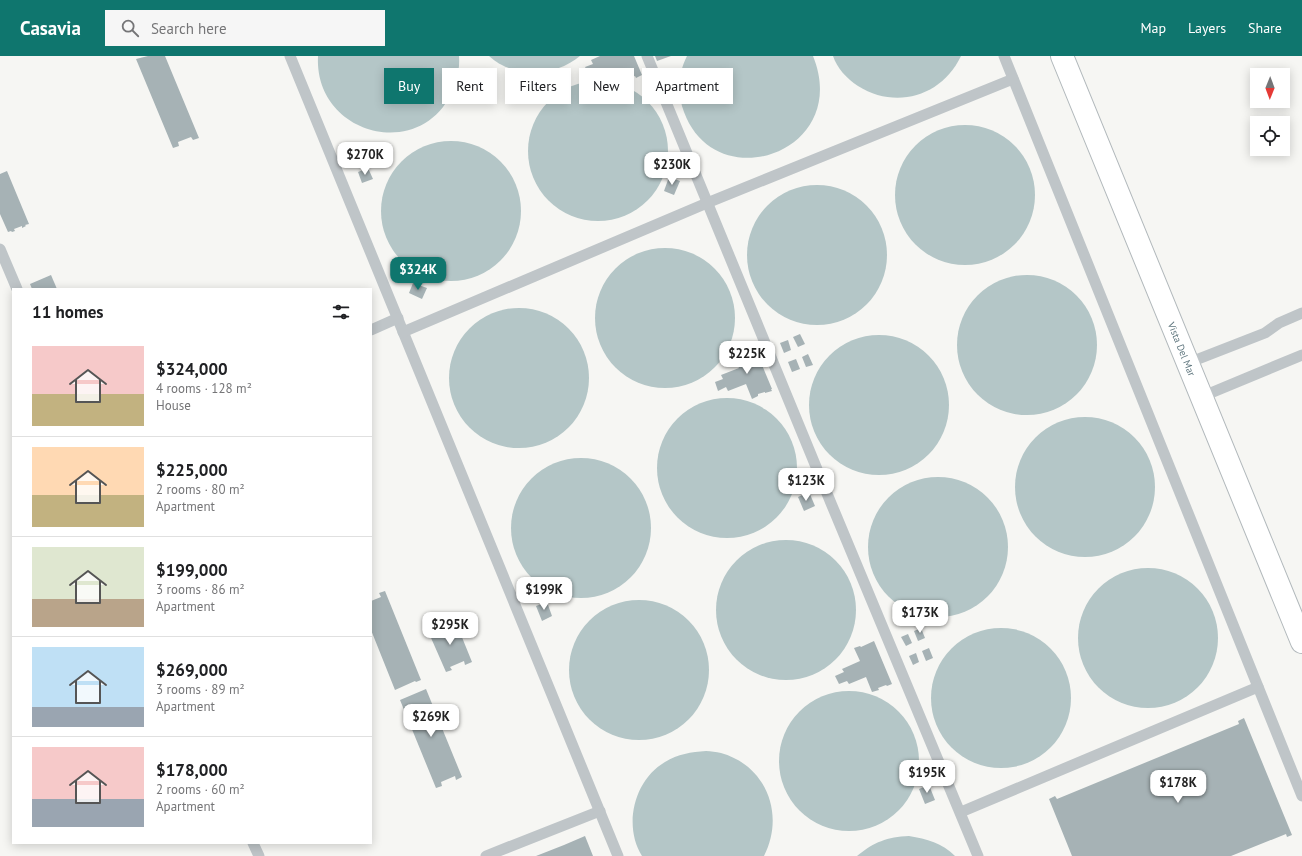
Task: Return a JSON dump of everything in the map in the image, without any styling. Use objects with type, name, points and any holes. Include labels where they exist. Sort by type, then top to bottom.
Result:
[{"type":"main road","name":"Vista Del Mar","points":[[1062,56],[1302,642]]},
{"type":"lane","points":[[290,56],[618,856]]},
{"type":"lane","points":[[647,56],[836,516],[961,812],[978,856]]},
{"type":"lane","points":[[1004,56],[1302,796]]},
{"type":"lane","points":[[403,332],[707,202],[1013,79]]},
{"type":"lane","points":[[0,249],[17,288]]},
{"type":"lane","points":[[1188,363],[1265,333],[1279,323],[1302,313]]},
{"type":"lane","points":[[372,330],[398,318]]},
{"type":"lane","points":[[1201,397],[1302,355]]},
{"type":"lane","points":[[961,812],[1258,687]]},
{"type":"lane","points":[[486,856],[600,811]]},
{"type":"lane","points":[[253,844],[259,856]]},
{"type":"shaded area","points":[[318,56],[459,56],[459,68],[442,68],[442,104],[444,104],[436,115],[416,128],[393,132],[371,130],[350,120],[332,104],[321,83]]},
{"type":"shaded area","points":[[489,56],[580,56],[559,68],[508,68]]},
{"type":"shaded area","points":[[687,56],[813,56],[820,90],[814,117],[798,139],[775,153],[749,158],[723,153],[700,139],[684,112],[682,104],[733,104],[733,68],[682,68]]},
{"type":"shaded area","points":[[833,56],[961,56],[953,70],[942,81],[917,95],[902,98],[887,97],[873,93],[858,86],[843,73]]},
{"type":"shaded area","points":[[579,84],[579,104],[634,104],[634,90],[637,92],[642,96],[642,104],[650,104],[657,112],[663,124],[668,144],[667,165],[663,178],[657,190],[648,201],[637,210],[625,216],[605,221],[584,220],[571,216],[559,210],[548,201],[539,190],[533,178],[528,158],[529,137],[539,112],[546,104],[571,104],[571,86]]},
{"type":"shaded area","points":[[972,125],[992,130],[1015,145],[1030,168],[1034,181],[1034,209],[1030,222],[1015,245],[992,260],[979,264],[958,265],[938,260],[915,245],[900,222],[896,209],[895,188],[900,168],[915,145],[938,130],[951,126]]},
{"type":"shaded area","points":[[458,141],[478,146],[501,161],[516,184],[520,197],[520,225],[516,238],[501,261],[478,276],[465,280],[444,281],[424,276],[401,261],[386,238],[382,225],[381,204],[386,184],[401,161],[424,146],[437,142]]},
{"type":"shaded area","points":[[824,185],[844,190],[856,196],[867,205],[876,216],[882,228],[886,241],[886,269],[882,282],[876,294],[867,305],[856,314],[844,320],[831,324],[810,325],[790,320],[778,314],[767,305],[758,294],[748,269],[747,248],[752,228],[758,216],[767,205],[778,196],[803,186]]},
{"type":"shaded area","points":[[672,248],[692,253],[704,259],[715,268],[724,279],[730,291],[734,304],[734,332],[730,345],[724,357],[715,368],[704,377],[692,383],[679,387],[658,388],[638,383],[626,377],[615,368],[606,357],[596,332],[595,311],[600,291],[606,279],[615,268],[626,259],[651,249]]},
{"type":"shaded area","points":[[1034,275],[1054,280],[1066,286],[1077,295],[1086,306],[1092,318],[1096,331],[1096,359],[1092,372],[1086,384],[1077,395],[1066,404],[1054,410],[1041,414],[1020,415],[1000,410],[988,404],[977,395],[968,384],[958,359],[957,338],[962,318],[968,306],[977,295],[988,286],[1013,276]]},
{"type":"shaded area","points":[[526,308],[546,313],[569,328],[584,351],[588,364],[588,392],[584,405],[569,428],[546,443],[533,447],[512,448],[492,443],[469,428],[454,405],[450,392],[449,371],[454,351],[469,328],[492,313],[505,309]]},
{"type":"shaded area","points":[[886,335],[906,340],[918,346],[929,355],[938,366],[944,378],[948,391],[948,419],[944,432],[938,444],[929,455],[918,464],[906,470],[893,474],[872,475],[852,470],[840,464],[829,455],[820,444],[810,419],[809,398],[814,378],[820,366],[829,355],[840,346],[865,336]]},
{"type":"shaded area","points":[[734,398],[754,403],[777,418],[792,441],[796,454],[796,482],[792,495],[777,518],[754,533],[741,537],[720,538],[700,533],[677,518],[662,495],[658,482],[657,461],[662,441],[677,418],[700,403],[713,399]]},
{"type":"shaded area","points":[[1092,417],[1112,422],[1124,428],[1135,437],[1144,448],[1150,460],[1154,473],[1154,501],[1150,514],[1144,526],[1135,537],[1124,546],[1112,552],[1099,556],[1078,557],[1058,552],[1046,546],[1035,537],[1026,526],[1016,501],[1015,480],[1020,460],[1026,448],[1035,437],[1046,428],[1071,418]]},
{"type":"shaded area","points":[[588,458],[608,463],[631,478],[646,501],[650,514],[650,542],[646,555],[631,578],[608,593],[595,597],[574,598],[554,593],[531,578],[516,555],[512,542],[511,521],[516,501],[531,478],[554,463],[567,459]]},
{"type":"shaded area","points":[[945,477],[965,482],[977,488],[988,497],[997,508],[1003,520],[1007,533],[1007,561],[1003,574],[997,586],[988,597],[977,606],[965,612],[952,616],[931,617],[911,612],[899,606],[888,597],[879,586],[869,561],[868,540],[873,520],[879,508],[888,497],[899,488],[924,478]]},
{"type":"shaded area","points":[[793,540],[813,545],[836,560],[851,583],[855,596],[855,624],[851,637],[836,660],[813,675],[800,679],[779,680],[759,675],[736,660],[721,637],[717,624],[716,603],[721,583],[736,560],[759,545],[772,541]]},
{"type":"shaded area","points":[[1155,568],[1175,573],[1198,588],[1213,611],[1217,624],[1217,652],[1213,665],[1198,688],[1175,703],[1162,707],[1141,708],[1121,703],[1098,688],[1083,665],[1079,652],[1078,631],[1083,611],[1098,588],[1121,573],[1134,569]]},
{"type":"shaded area","points":[[646,600],[666,605],[689,620],[704,643],[708,656],[708,684],[704,697],[689,720],[666,735],[653,739],[632,740],[612,735],[589,720],[574,697],[570,684],[569,663],[574,643],[589,620],[612,605],[625,601]]},
{"type":"shaded area","points":[[1008,628],[1028,633],[1040,639],[1051,648],[1060,659],[1066,671],[1070,684],[1070,712],[1066,725],[1060,737],[1051,748],[1040,757],[1028,763],[1015,767],[994,768],[974,763],[962,757],[951,748],[942,737],[932,712],[931,691],[936,671],[942,659],[951,648],[962,639],[987,629]]},
{"type":"shaded area","points":[[856,691],[876,696],[899,711],[914,734],[918,747],[918,775],[914,788],[899,811],[876,826],[863,830],[842,831],[822,826],[799,811],[784,788],[780,775],[779,754],[784,734],[799,711],[822,696],[835,692]]},
{"type":"shaded area","points":[[706,751],[721,753],[737,759],[750,769],[760,780],[768,794],[772,809],[773,824],[770,840],[764,856],[642,856],[636,844],[633,831],[633,818],[639,792],[646,780],[654,770],[670,759],[685,754]]},
{"type":"shaded area","points":[[909,836],[934,842],[955,856],[857,856],[869,847],[881,841]]},
{"type":"building","points":[[148,56],[165,56],[199,138],[193,140],[191,137],[178,142],[179,146],[173,148],[136,59]]},
{"type":"building","points":[[600,56],[634,56],[642,75],[636,78],[634,76],[634,68],[586,68],[593,64],[591,60]]},
{"type":"building","points":[[655,56],[671,56],[657,61]]},
{"type":"building","points":[[368,168],[373,179],[362,183],[358,172]]},
{"type":"building","points":[[7,171],[29,224],[22,228],[22,226],[14,229],[15,231],[12,232],[8,232],[0,214],[0,174]]},
{"type":"building","points":[[669,177],[680,181],[674,195],[664,191]]},
{"type":"building","points":[[51,275],[57,288],[32,288],[30,284]]},
{"type":"building","points":[[413,283],[427,288],[422,299],[409,293]]},
{"type":"building","points":[[800,334],[805,344],[798,347],[793,337]]},
{"type":"building","points":[[788,340],[791,350],[784,353],[780,343]]},
{"type":"building","points":[[753,347],[755,348],[772,391],[758,394],[758,396],[752,399],[746,384],[728,391],[726,387],[718,391],[715,382],[723,379],[721,375],[739,368],[733,355],[740,352],[741,354]]},
{"type":"building","points":[[808,354],[813,365],[806,367],[802,357]]},
{"type":"building","points":[[796,359],[800,369],[792,372],[788,362]]},
{"type":"building","points":[[809,492],[815,506],[804,511],[798,497]]},
{"type":"building","points":[[385,591],[421,680],[415,681],[395,690],[372,632],[372,601],[381,597],[379,593]]},
{"type":"building","points":[[547,602],[552,616],[542,621],[536,606]]},
{"type":"building","points":[[455,620],[472,662],[465,665],[464,661],[450,667],[452,670],[446,672],[428,631],[433,628],[435,632],[450,626],[449,622]]},
{"type":"building","points":[[921,628],[925,638],[918,641],[914,631]]},
{"type":"building","points":[[908,634],[912,643],[906,646],[901,637]]},
{"type":"building","points":[[874,641],[892,684],[878,688],[879,690],[872,692],[866,677],[849,684],[847,681],[839,684],[835,676],[844,672],[842,669],[860,661],[854,648],[861,647]]},
{"type":"building","points":[[929,648],[933,658],[926,661],[922,651]]},
{"type":"building","points":[[916,653],[919,662],[913,665],[909,656]]},
{"type":"building","points":[[426,689],[462,777],[456,780],[455,776],[441,782],[442,786],[436,788],[400,700]]},
{"type":"building","points":[[1244,718],[1292,835],[1287,837],[1286,834],[1231,856],[1072,856],[1049,799],[1055,796],[1057,799],[1239,724],[1238,721]]},
{"type":"building","points":[[929,785],[935,800],[925,804],[919,789]]},
{"type":"building","points":[[585,836],[593,856],[536,856],[564,845]]}]
